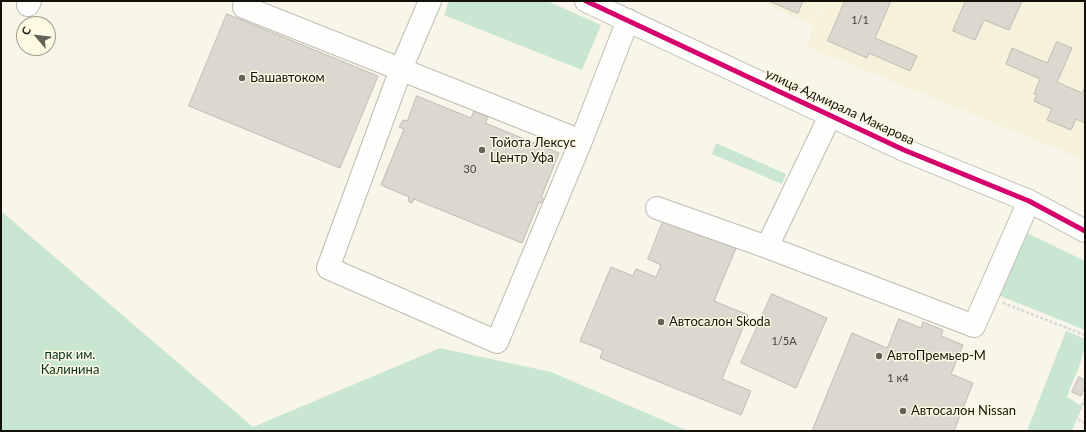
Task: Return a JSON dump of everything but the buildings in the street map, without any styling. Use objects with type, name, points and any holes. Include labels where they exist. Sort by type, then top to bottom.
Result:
[{"type":"street","points":[[247,1],[244,7],[581,141]]},
{"type":"street","points":[[430,1],[401,69],[328,268],[497,342],[581,141],[628,20]]},
{"type":"street","name":"улица Адмирала Макарова","points":[[586,1],[831,114],[904,150],[1029,201],[1085,231]]},
{"type":"street","points":[[767,247],[831,114]]},
{"type":"street","points":[[656,208],[767,247],[974,326],[1029,201]]},
{"type":"path","points":[[987,297],[1085,335]]},
{"type":"path","points":[[1085,398],[1076,419],[1085,423]]},
{"type":"shaded area","points":[[760,1],[822,1],[813,25]]},
{"type":"shaded area","points":[[824,1],[1085,1],[1085,160],[806,46]]},
{"type":"green space","points":[[449,1],[547,1],[601,25],[582,70],[444,15]]},
{"type":"green space","points":[[716,143],[786,174],[782,184],[712,154]]},
{"type":"green space","name":"парк им. Калинина","points":[[1,211],[253,427],[440,348],[551,372],[688,431],[1,431]]},
{"type":"green space","points":[[1023,231],[1085,261],[1085,330],[998,295]]},
{"type":"green space","points":[[1066,331],[1085,339],[1081,361],[1067,397],[1082,406],[1072,431],[1027,431]]},
{"type":"cycle path","points":[[586,1],[904,150],[1029,201],[1085,231]]},
{"type":"place","name":"Башавтоком","points":[[242,78]]},
{"type":"place","name":"Тойота Лексус Центр Уфа","points":[[482,150]]},
{"type":"place","name":"Автосалон Skoda","points":[[661,322]]},
{"type":"place","name":"АвтоПремьер-М","points":[[879,356]]},
{"type":"place","name":"Автосалон Nissan","points":[[903,411]]}]
